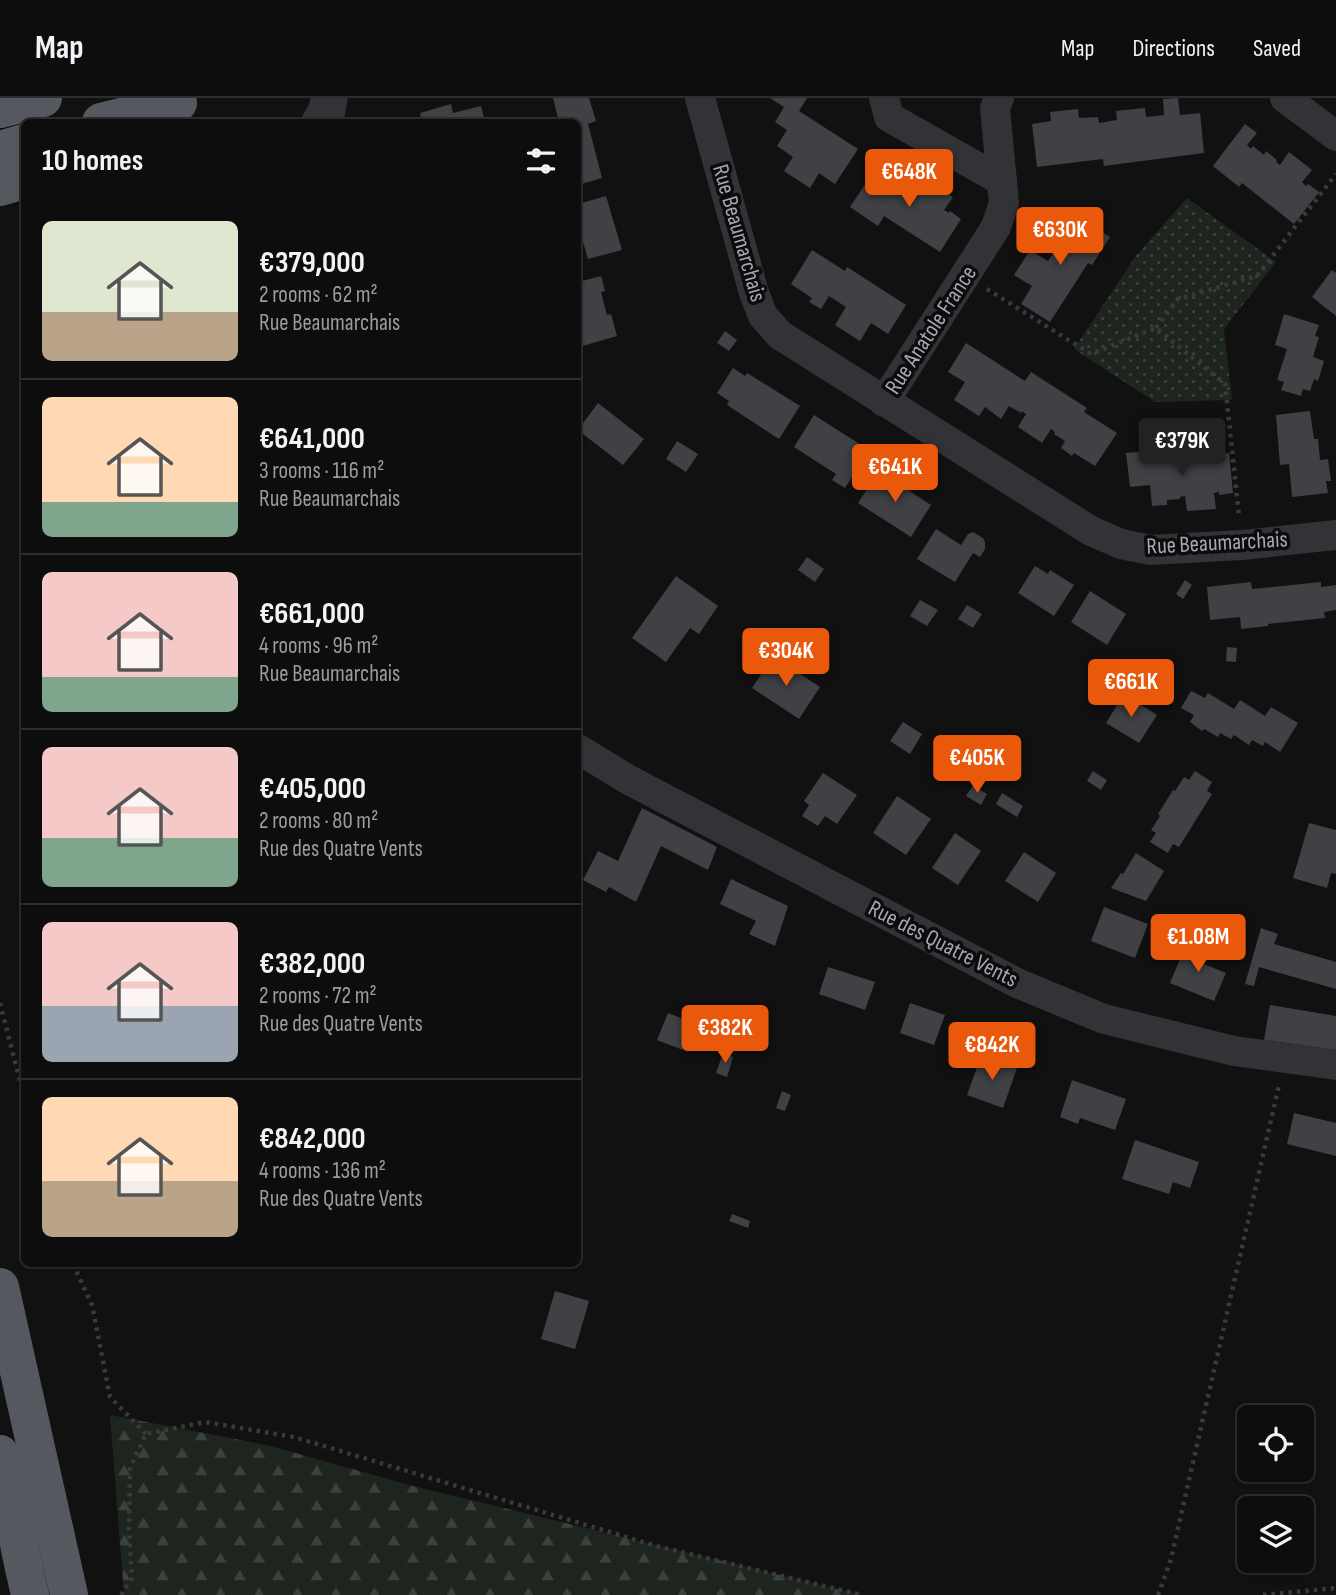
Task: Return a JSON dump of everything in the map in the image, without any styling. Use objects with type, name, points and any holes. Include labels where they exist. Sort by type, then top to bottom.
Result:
[{"type":"highway","points":[[0,109],[43,98]]},
{"type":"highway","points":[[118,119],[180,108]]},
{"type":"highway","points":[[0,150],[21,144]]},
{"type":"highway","points":[[0,187],[21,181]]},
{"type":"highway","points":[[0,1287],[68,1591]]},
{"type":"highway","points":[[0,1454],[27,1581]]},
{"type":"street","points":[[322,119],[329,98]]},
{"type":"street","name":"Rue Beaumarchais","points":[[700,98],[754,293],[763,316],[780,335],[1091,531],[1121,544],[1150,550],[1242,545],[1336,535]]},
{"type":"street","points":[[884,98],[890,117],[1002,181]]},
{"type":"street","name":"Rue Anatole France","points":[[884,402],[996,226],[1004,203],[995,108],[999,98]]},
{"type":"street","points":[[1285,98],[1336,136]]},
{"type":"street","name":"Rue des Quatre Vents","points":[[581,751],[629,780],[1017,983],[1104,1019],[1234,1051],[1336,1065]]},
{"type":"path","points":[[965,275],[1091,354],[1156,328],[1178,299],[1257,276],[1336,174]]},
{"type":"path","points":[[1156,328],[1225,384],[1242,545]]},
{"type":"path","points":[[0,1003],[21,1085]]},
{"type":"path","points":[[1158,1595],[1171,1559],[1285,1059]]},
{"type":"path","points":[[73,1267],[92,1305],[110,1396],[146,1434]]},
{"type":"path","points":[[146,1434],[205,1422],[294,1437],[656,1546],[862,1595]]},
{"type":"path","points":[[121,1595],[132,1578],[129,1530],[130,1468],[146,1434]]},
{"type":"path","points":[[1263,1595],[1336,1588]]},
{"type":"green space","points":[[1187,198],[1276,262],[1224,329],[1232,400],[1155,402],[1074,349],[1135,257]]},
{"type":"green space","points":[[110,1415],[271,1446],[409,1485],[862,1595],[124,1595]]},
{"type":"building","points":[[553,98],[589,98],[596,121],[588,124],[602,178],[581,184],[581,119],[558,119]]},
{"type":"building","points":[[770,98],[807,98],[799,111],[858,149],[835,184],[819,173],[810,188],[784,171],[793,157],[777,146],[787,130],[775,122],[784,107]]},
{"type":"building","points":[[1178,98],[1180,115],[1200,113],[1204,153],[1104,166],[1103,159],[1037,167],[1032,124],[1051,121],[1050,112],[1078,109],[1079,118],[1098,117],[1099,123],[1117,120],[1116,111],[1145,108],[1146,117],[1164,115],[1163,99]]},
{"type":"building","points":[[451,104],[453,113],[481,106],[484,119],[421,119],[420,113]]},
{"type":"building","points":[[1245,124],[1257,133],[1247,145],[1251,149],[1253,146],[1264,155],[1266,151],[1280,165],[1289,152],[1312,170],[1302,182],[1319,192],[1294,224],[1242,183],[1239,187],[1213,166]]},
{"type":"building","points":[[895,173],[920,195],[929,182],[953,197],[944,210],[961,219],[940,252],[884,216],[878,226],[850,207],[872,174],[886,186]]},
{"type":"building","points":[[606,196],[622,250],[588,259],[581,242],[581,203]]},
{"type":"building","points":[[1076,216],[1110,237],[1092,265],[1088,263],[1050,322],[1021,304],[1032,286],[1014,275],[1030,250],[1048,261],[1059,244],[1047,237],[1055,225],[1068,233]]},
{"type":"building","points":[[812,250],[845,271],[847,267],[906,305],[888,334],[871,323],[860,341],[835,325],[846,307],[829,296],[821,309],[809,302],[812,298],[791,284]]},
{"type":"building","points":[[1332,270],[1336,273],[1336,316],[1312,297]]},
{"type":"building","points":[[601,276],[605,291],[601,292],[607,315],[611,314],[617,336],[581,346],[581,281]]},
{"type":"building","points":[[1284,314],[1319,325],[1315,336],[1319,337],[1313,357],[1324,361],[1318,381],[1314,379],[1310,391],[1303,389],[1301,396],[1281,390],[1284,382],[1277,380],[1287,349],[1275,345]]},
{"type":"building","points":[[725,331],[737,340],[729,351],[717,343]]},
{"type":"building","points":[[966,343],[1025,381],[1031,372],[1087,408],[1084,412],[1117,433],[1095,466],[1061,448],[1065,441],[1051,429],[1042,443],[1018,427],[1026,414],[1022,411],[1021,413],[1009,406],[1001,419],[985,407],[979,416],[954,400],[965,382],[948,372]]},
{"type":"building","points":[[733,368],[745,376],[747,373],[800,406],[779,439],[727,405],[729,401],[717,393]]},
{"type":"building","points":[[598,403],[644,439],[623,465],[581,432],[581,426]]},
{"type":"building","points":[[1310,411],[1314,439],[1318,439],[1320,460],[1328,459],[1331,481],[1326,481],[1328,493],[1292,497],[1289,464],[1280,465],[1276,415]]},
{"type":"building","points":[[814,415],[869,450],[845,488],[832,480],[836,474],[794,447]]},
{"type":"building","points":[[677,441],[698,454],[686,472],[666,459]]},
{"type":"building","points":[[1161,450],[1163,461],[1229,453],[1233,493],[1214,493],[1216,509],[1187,511],[1185,496],[1167,500],[1167,505],[1152,506],[1150,485],[1130,487],[1126,453]]},
{"type":"building","points":[[879,471],[931,505],[911,537],[858,503]]},
{"type":"building","points":[[936,529],[961,545],[968,534],[973,532],[985,542],[985,549],[980,557],[973,553],[955,582],[917,559]]},
{"type":"building","points":[[807,557],[824,569],[815,582],[798,570]]},
{"type":"building","points":[[1035,566],[1048,574],[1050,570],[1074,585],[1054,616],[1018,593]]},
{"type":"building","points":[[676,576],[718,606],[699,634],[690,628],[666,662],[632,638]]},
{"type":"building","points":[[1185,580],[1192,585],[1183,599],[1176,594]]},
{"type":"building","points":[[1251,582],[1252,589],[1321,582],[1321,587],[1336,585],[1336,610],[1324,612],[1325,618],[1241,629],[1240,617],[1210,620],[1207,587]]},
{"type":"building","points":[[1090,591],[1126,614],[1107,645],[1071,622]]},
{"type":"building","points":[[920,600],[938,610],[927,626],[910,616]]},
{"type":"building","points":[[967,605],[982,614],[973,628],[958,619]]},
{"type":"building","points":[[1227,647],[1237,648],[1236,662],[1226,661]]},
{"type":"building","points":[[773,656],[820,687],[799,719],[752,688]]},
{"type":"building","points":[[1191,691],[1205,698],[1208,693],[1234,709],[1240,700],[1265,716],[1271,707],[1298,723],[1280,752],[1265,742],[1263,746],[1252,740],[1249,745],[1234,735],[1231,739],[1220,733],[1218,737],[1204,729],[1202,731],[1190,722],[1194,715],[1181,708]]},
{"type":"building","points":[[1124,694],[1157,715],[1139,743],[1106,723]]},
{"type":"building","points":[[903,722],[922,734],[910,754],[890,741]]},
{"type":"building","points":[[1093,771],[1107,780],[1101,790],[1087,781]]},
{"type":"building","points":[[1195,771],[1212,782],[1207,791],[1212,794],[1179,847],[1173,844],[1168,853],[1150,842],[1156,833],[1151,830],[1173,790],[1175,791],[1184,777],[1189,780]]},
{"type":"building","points":[[823,773],[857,795],[837,824],[825,816],[818,826],[802,816],[809,805],[804,801]]},
{"type":"building","points":[[973,785],[987,794],[981,805],[966,796]]},
{"type":"building","points":[[1002,793],[1023,806],[1017,817],[996,804]]},
{"type":"building","points":[[897,796],[931,819],[906,855],[873,833]]},
{"type":"building","points":[[642,808],[717,847],[708,870],[661,846],[636,902],[609,887],[606,892],[583,880],[598,851],[618,861]]},
{"type":"building","points":[[1309,823],[1336,830],[1336,874],[1331,873],[1327,888],[1293,878]]},
{"type":"building","points":[[955,833],[981,851],[958,885],[932,868]]},
{"type":"building","points":[[1024,852],[1056,873],[1038,902],[1005,881]]},
{"type":"building","points":[[1136,853],[1164,871],[1146,901],[1111,888]]},
{"type":"building","points":[[731,879],[788,906],[775,946],[749,934],[756,921],[720,904]]},
{"type":"building","points":[[1104,907],[1148,924],[1135,958],[1091,941]]},
{"type":"building","points":[[1261,928],[1278,934],[1274,944],[1336,962],[1336,989],[1259,967],[1254,986],[1245,984]]},
{"type":"building","points":[[1194,943],[1210,950],[1204,964],[1226,973],[1214,1001],[1170,983],[1182,954],[1188,957]]},
{"type":"building","points":[[828,967],[875,982],[865,1010],[819,994]]},
{"type":"building","points":[[910,1003],[945,1015],[934,1045],[900,1033]]},
{"type":"building","points":[[1270,1005],[1336,1016],[1336,1050],[1264,1040]]},
{"type":"building","points":[[668,1013],[699,1025],[688,1052],[657,1040]]},
{"type":"building","points":[[723,1053],[733,1057],[727,1077],[716,1073]]},
{"type":"building","points":[[981,1056],[1017,1068],[1003,1108],[967,1095]]},
{"type":"building","points":[[1072,1080],[1126,1099],[1115,1130],[1080,1118],[1078,1124],[1060,1117]]},
{"type":"building","points":[[782,1091],[791,1095],[785,1111],[776,1108]]},
{"type":"building","points":[[1294,1113],[1336,1123],[1336,1156],[1287,1144]]},
{"type":"building","points":[[1135,1140],[1199,1162],[1190,1188],[1173,1182],[1169,1194],[1122,1179]]},
{"type":"building","points":[[732,1214],[750,1221],[748,1228],[729,1221]]},
{"type":"building","points":[[555,1291],[589,1301],[575,1349],[541,1339]]}]
